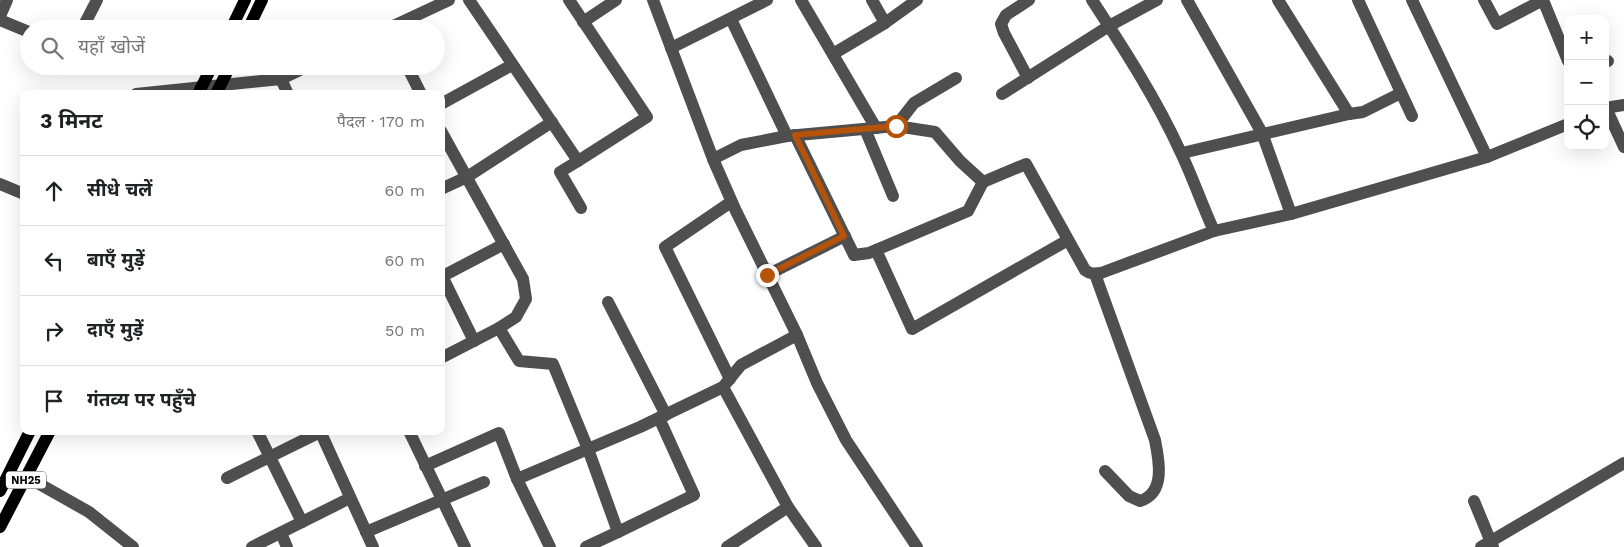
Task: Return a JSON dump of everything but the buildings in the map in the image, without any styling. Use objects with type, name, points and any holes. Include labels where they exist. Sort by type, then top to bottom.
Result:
[{"type":"main road","points":[[235,20],[245,0]]},
{"type":"main road","points":[[252,20],[262,0]]},
{"type":"main road","points":[[200,90],[208,75]]},
{"type":"main road","points":[[218,90],[226,75]]},
{"type":"main road","name":"NH25","points":[[0,491],[28,435]]},
{"type":"main road","name":"NH25","points":[[0,527],[48,435]]},
{"type":"street","points":[[0,16],[7,0]]},
{"type":"street","points":[[86,20],[96,0]]},
{"type":"street","points":[[406,20],[449,0]]},
{"type":"street","points":[[469,0],[578,161]]},
{"type":"street","points":[[569,0],[647,116],[560,172],[581,208]]},
{"type":"street","points":[[583,22],[616,0]]},
{"type":"street","points":[[653,0],[731,202],[797,335],[816,383],[846,440],[917,547]]},
{"type":"street","points":[[671,48],[767,0]]},
{"type":"street","points":[[801,0],[871,129],[893,196]]},
{"type":"street","points":[[872,0],[885,23]]},
{"type":"street","points":[[832,54],[885,23],[917,0]]},
{"type":"street","points":[[1028,78],[1001,24],[1006,15],[1029,0]]},
{"type":"street","points":[[1092,0],[1156,104],[1182,153],[1214,231]]},
{"type":"street","points":[[1002,94],[1109,26],[1157,0]]},
{"type":"street","points":[[1187,0],[1262,134],[1291,214]]},
{"type":"street","points":[[1278,0],[1349,114]]},
{"type":"street","points":[[1358,0],[1412,116]]},
{"type":"street","points":[[1412,0],[1487,158]]},
{"type":"street","points":[[1484,0],[1497,24],[1543,0],[1568,60]]},
{"type":"street","points":[[731,19],[854,255],[869,253],[968,211],[983,182],[1026,164],[1085,270],[1094,274],[1102,273],[1214,231],[1291,214],[1487,158],[1564,126]]},
{"type":"street","points":[[0,20],[20,28]]},
{"type":"street","points":[[445,102],[512,65]]},
{"type":"street","points":[[218,90],[281,79],[289,75]]},
{"type":"street","points":[[412,75],[419,90]]},
{"type":"street","points":[[896,126],[914,103],[956,78]]},
{"type":"street","points":[[281,79],[286,90]]},
{"type":"street","points":[[1182,153],[1363,112],[1401,94]]},
{"type":"street","points":[[1609,108],[1624,105]]},
{"type":"street","points":[[1609,114],[1624,147]]},
{"type":"street","points":[[445,187],[466,177],[552,122]]},
{"type":"street","points":[[713,159],[741,145],[791,136],[896,126],[935,132],[960,161],[983,182]]},
{"type":"street","points":[[445,138],[523,279],[526,299],[516,317],[445,356]]},
{"type":"street","points":[[0,184],[20,192]]},
{"type":"street","points":[[731,202],[665,247],[726,383],[788,507],[816,547]]},
{"type":"street","points":[[767,275],[844,236]]},
{"type":"street","points":[[876,250],[912,329],[1068,240]]},
{"type":"street","points":[[445,274],[504,244]]},
{"type":"street","points":[[1094,274],[1155,440],[1159,464],[1159,474],[1154,492],[1150,497],[1140,501],[1129,496],[1105,471]]},
{"type":"street","points":[[445,282],[474,341]]},
{"type":"street","points":[[586,547],[694,495],[662,416],[608,302]]},
{"type":"street","points":[[499,328],[519,360],[552,364],[588,449],[618,532]]},
{"type":"street","points":[[517,479],[662,416],[726,383],[741,365],[797,335]]},
{"type":"street","points":[[425,466],[499,433],[517,479],[550,547]]},
{"type":"street","points":[[259,435],[302,522]]},
{"type":"street","points":[[227,478],[314,435]]},
{"type":"street","points":[[321,435],[373,547]]},
{"type":"street","points":[[411,435],[465,547]]},
{"type":"street","points":[[1474,501],[1488,545],[1624,463]]},
{"type":"street","points":[[27,477],[89,512],[133,547]]},
{"type":"street","points":[[366,532],[484,482]]},
{"type":"street","points":[[252,547],[350,498]]},
{"type":"street","points":[[727,547],[788,507]]},
{"type":"street","points":[[281,533],[287,547]]},
{"type":"route","points":[[767,275],[844,236],[795,135],[896,126]]}]
